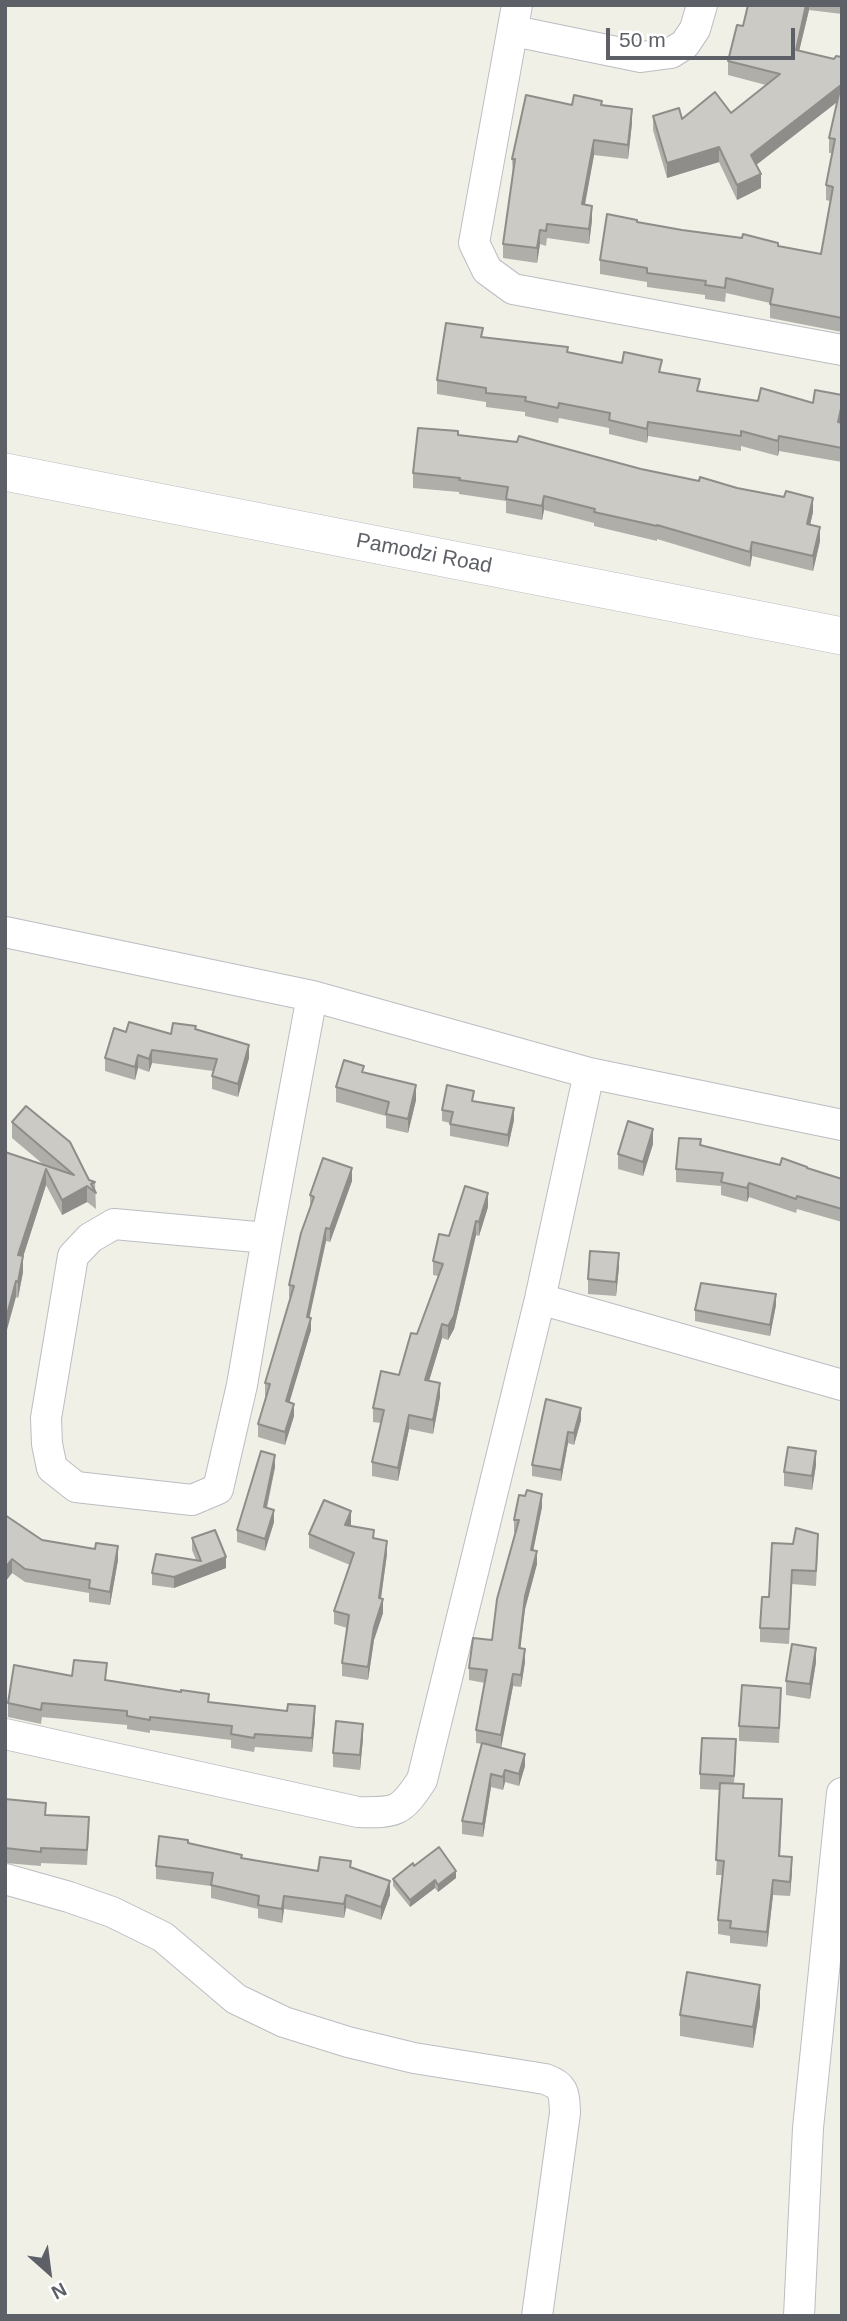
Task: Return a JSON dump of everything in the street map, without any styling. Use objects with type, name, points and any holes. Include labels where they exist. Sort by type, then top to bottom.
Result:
[{"type":"street","points":[[702,5],[695,29],[685,44],[671,53],[641,57],[515,18],[474,243],[488,270],[513,289],[842,350]]},
{"type":"street","name":"Pamodzi Road","points":[[5,472],[842,636]]},
{"type":"street","points":[[5,932],[312,996],[589,1073],[842,1125]]},
{"type":"street","points":[[267,1238],[114,1224],[90,1238],[73,1256],[46,1418],[47,1444],[52,1468],[76,1487],[192,1500],[218,1489],[242,1385],[312,996]]},
{"type":"street","points":[[5,1734],[358,1812],[388,1813],[408,1801],[422,1780],[540,1299],[589,1073]]},
{"type":"street","points":[[540,1299],[842,1385]]},
{"type":"street","points":[[799,2316],[808,2128],[842,1793]]},
{"type":"street","points":[[5,1879],[112,1912],[163,1937],[236,1999],[284,2022],[348,2042],[414,2058],[545,2079],[557,2084],[565,2094],[565,2113],[537,2316]]},
{"type":"building","points":[[748,5],[806,5],[796,50],[834,59],[836,56],[842,57],[842,318],[770,304],[773,289],[726,278],[725,288],[705,285],[706,281],[647,273],[647,268],[600,260],[607,214],[682,230],[742,238],[743,234],[778,243],[778,246],[821,254],[833,187],[826,185],[835,139],[829,138],[841,85],[751,155],[761,174],[737,185],[719,147],[667,163],[653,116],[679,108],[682,119],[715,92],[731,113],[780,74],[728,61],[737,25],[743,26]]},
{"type":"building","points":[[526,95],[572,105],[574,95],[602,101],[601,105],[632,109],[628,145],[594,140],[582,204],[592,206],[589,229],[547,224],[546,231],[540,230],[537,248],[503,244],[515,159],[512,159]]},
{"type":"building","points":[[446,323],[483,328],[481,337],[568,347],[567,352],[622,363],[624,352],[662,360],[659,372],[700,379],[697,391],[758,401],[761,388],[813,403],[815,390],[842,395],[838,422],[842,423],[842,448],[779,436],[778,441],[741,431],[741,436],[648,422],[647,429],[609,420],[610,413],[559,403],[558,408],[525,401],[526,397],[486,393],[486,388],[437,380]]},
{"type":"building","points":[[418,428],[458,431],[458,435],[517,442],[519,436],[641,469],[699,481],[700,477],[737,488],[784,497],[786,491],[813,498],[807,524],[820,527],[813,556],[752,542],[750,552],[657,525],[594,512],[595,509],[544,496],[542,506],[506,499],[508,487],[413,473]]},
{"type":"building","points":[[129,1022],[171,1034],[173,1023],[196,1026],[195,1029],[249,1045],[238,1084],[212,1076],[217,1059],[152,1050],[149,1059],[138,1055],[135,1067],[105,1058],[114,1028],[126,1032]]},
{"type":"building","points":[[344,1060],[364,1066],[362,1072],[416,1085],[408,1119],[386,1114],[389,1102],[336,1087]]},
{"type":"building","points":[[447,1085],[474,1091],[472,1101],[514,1108],[508,1135],[450,1124],[453,1112],[442,1110]]},
{"type":"building","points":[[26,1106],[70,1142],[89,1180],[95,1182],[91,1184],[96,1193],[87,1186],[62,1200],[46,1169],[18,1255],[23,1256],[18,1282],[16,1281],[5,1322],[5,1152],[74,1175],[12,1122]]},
{"type":"building","points":[[628,1121],[653,1129],[643,1162],[618,1154]]},
{"type":"building","points":[[679,1138],[701,1139],[700,1145],[780,1165],[782,1158],[842,1179],[842,1209],[797,1196],[796,1199],[749,1183],[747,1188],[721,1182],[723,1173],[676,1169]]},
{"type":"building","points":[[323,1158],[352,1168],[330,1229],[326,1228],[307,1317],[311,1318],[286,1401],[294,1404],[285,1432],[258,1424],[270,1384],[265,1383],[294,1286],[289,1285],[301,1233],[314,1197],[310,1195]]},
{"type":"building","points":[[465,1186],[488,1193],[479,1222],[476,1221],[454,1316],[448,1326],[442,1324],[425,1380],[440,1383],[433,1420],[409,1415],[398,1468],[372,1462],[384,1410],[373,1408],[381,1371],[399,1375],[411,1333],[417,1334],[443,1264],[433,1261],[439,1234],[449,1236]]},
{"type":"building","points":[[590,1251],[619,1253],[616,1282],[588,1279]]},
{"type":"building","points":[[701,1283],[776,1294],[770,1325],[695,1310]]},
{"type":"building","points":[[546,1399],[581,1408],[574,1433],[568,1432],[561,1470],[532,1465]]},
{"type":"building","points":[[788,1447],[816,1451],[812,1476],[784,1472]]},
{"type":"building","points":[[261,1451],[275,1455],[264,1507],[274,1510],[265,1539],[237,1530]]},
{"type":"building","points":[[527,1490],[542,1494],[531,1550],[537,1551],[525,1596],[519,1648],[525,1649],[521,1675],[513,1674],[501,1735],[476,1730],[487,1670],[469,1668],[473,1638],[492,1640],[497,1599],[519,1520],[514,1520],[519,1495],[525,1496]]},
{"type":"building","points":[[324,1500],[351,1511],[345,1525],[374,1530],[373,1538],[387,1541],[379,1598],[383,1599],[374,1627],[368,1667],[342,1663],[349,1615],[334,1611],[354,1553],[309,1534]]},
{"type":"building","points":[[5,1515],[42,1540],[95,1549],[96,1543],[118,1546],[110,1592],[89,1588],[90,1580],[25,1569],[12,1559],[5,1568]]},
{"type":"building","points":[[796,1528],[818,1534],[816,1571],[792,1570],[789,1629],[760,1628],[762,1597],[769,1597],[772,1543],[793,1544]]},
{"type":"building","points":[[215,1530],[226,1557],[174,1577],[152,1573],[156,1554],[201,1561],[192,1538]]},
{"type":"building","points":[[792,1644],[816,1648],[810,1684],[786,1681]]},
{"type":"building","points":[[74,1660],[107,1663],[105,1680],[209,1694],[208,1702],[287,1711],[288,1704],[315,1706],[312,1738],[255,1734],[254,1738],[231,1734],[232,1726],[150,1717],[150,1720],[127,1716],[127,1711],[42,1703],[41,1710],[8,1703],[14,1665],[72,1676]]},
{"type":"building","points":[[742,1685],[781,1688],[779,1728],[739,1726]]},
{"type":"building","points":[[336,1721],[363,1724],[360,1755],[333,1753]]},
{"type":"building","points":[[702,1738],[736,1739],[734,1776],[700,1774]]},
{"type":"building","points":[[482,1743],[525,1754],[519,1774],[505,1770],[503,1777],[491,1774],[483,1824],[462,1821]]},
{"type":"building","points":[[720,1783],[744,1784],[743,1798],[782,1799],[779,1856],[792,1857],[790,1882],[773,1880],[767,1932],[730,1928],[731,1921],[718,1920],[724,1861],[716,1860]]},
{"type":"building","points":[[5,1799],[46,1803],[45,1815],[89,1817],[87,1850],[41,1848],[41,1852],[5,1848]]},
{"type":"building","points":[[159,1836],[188,1840],[188,1843],[242,1855],[241,1858],[318,1871],[320,1857],[351,1861],[350,1867],[390,1881],[381,1907],[346,1895],[344,1904],[284,1896],[282,1909],[258,1905],[259,1896],[211,1885],[213,1873],[156,1866]]},
{"type":"building","points":[[439,1847],[456,1871],[438,1885],[435,1880],[410,1900],[393,1879]]},
{"type":"building","points":[[687,1972],[760,1985],[753,2027],[680,2015]]}]
